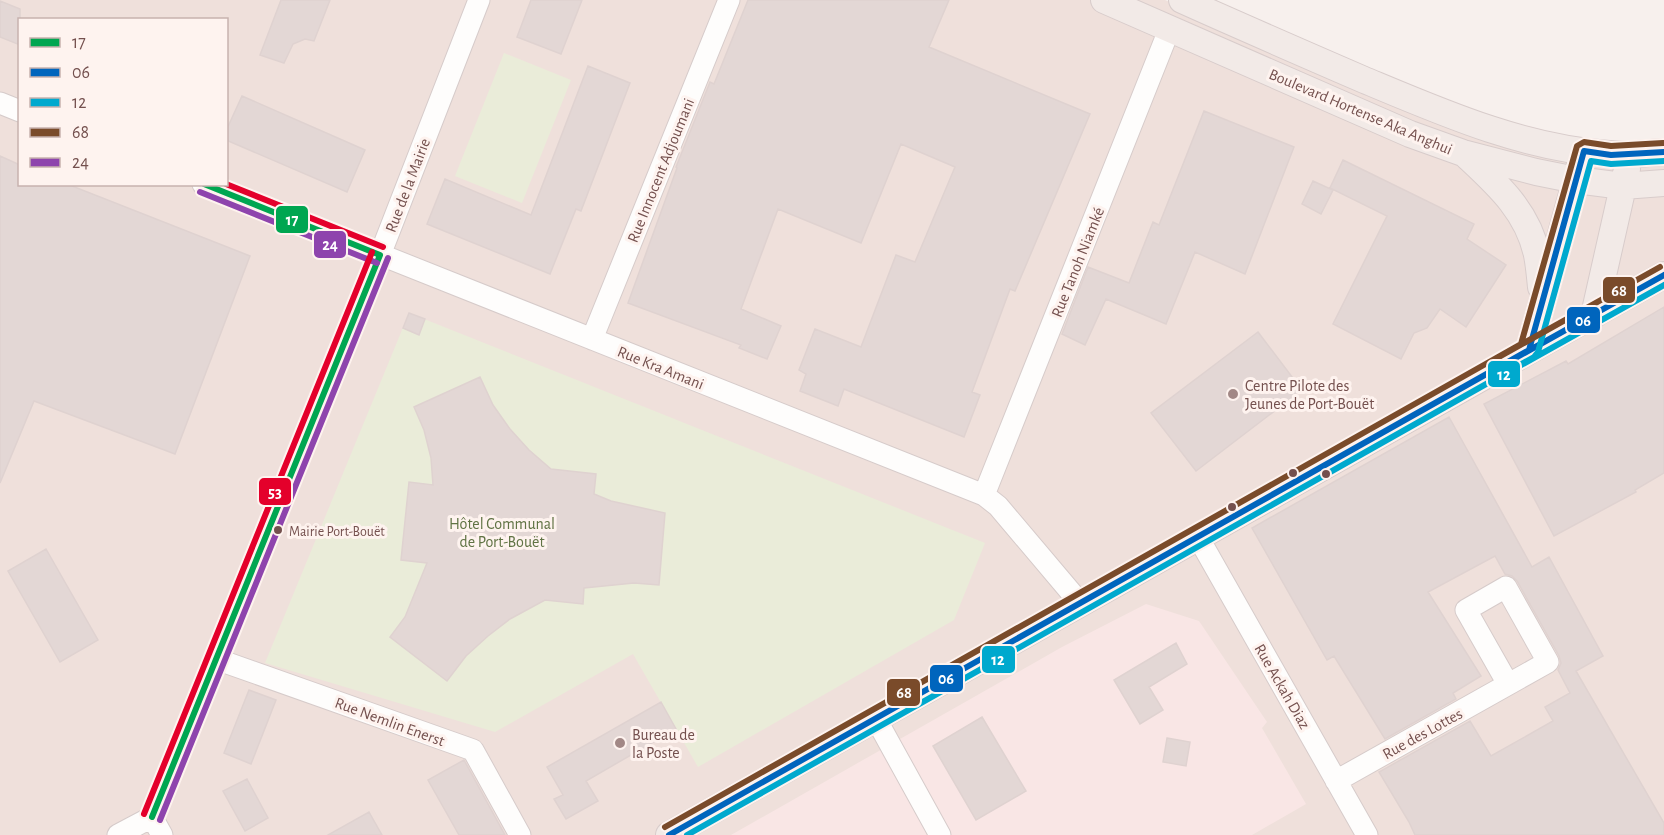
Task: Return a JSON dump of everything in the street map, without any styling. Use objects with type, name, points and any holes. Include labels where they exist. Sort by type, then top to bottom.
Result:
[{"type":"main road","name":"Boulevard Hortense Aka Anghui","points":[[1104,0],[1410,134],[1463,153],[1576,180],[1623,186],[1664,183]]},
{"type":"main road","name":"Boulevard Hortense Aka Anghui","points":[[1182,0],[1433,109],[1517,137],[1584,152],[1630,155],[1664,152]]},
{"type":"main road","points":[[1529,350],[1584,152]]},
{"type":"main road","points":[[1463,153],[1504,191],[1520,212],[1531,232],[1538,255],[1542,303]]},
{"type":"main road","points":[[1594,315],[1630,155]]},
{"type":"main road","points":[[669,835],[1529,350],[1663,278]]},
{"type":"street","name":"Rue de la Mairie","points":[[157,826],[216,659],[380,255],[479,0]]},
{"type":"street","name":"Rue Innocent Adjoumani","points":[[592,339],[729,0]]},
{"type":"street","name":"Rue Tanoh Niamké","points":[[984,495],[1169,30]]},
{"type":"street","points":[[0,103],[18,110]]},
{"type":"street","name":"Rue Kra Amani","points":[[208,186],[984,495],[998,506],[1080,603]]},
{"type":"street","name":"Rue Ackah Diaz","points":[[1198,537],[1367,835]]},
{"type":"street","name":"Rue Nemlin Enerst","points":[[216,659],[473,750],[520,835]]},
{"type":"street","name":"Rue des Lottes","points":[[1336,781],[1508,684]]},
{"type":"street","points":[[876,719],[939,835]]},
{"type":"street","points":[[118,835],[157,826]]},
{"type":"shaded area","points":[[0,0],[1165,0],[1460,132],[1664,162],[1664,835],[0,835]]},
{"type":"shaded area","points":[[1146,604],[1199,621],[1267,722],[1262,728],[1306,804],[1252,835],[731,835],[1062,647]]},
{"type":"green space","points":[[504,53],[571,80],[522,203],[455,176]]},
{"type":"green space","name":"Hôtel Communal de Port-Bouët","points":[[409,313],[985,543],[954,620],[698,767],[633,654],[495,732],[265,663]]},
{"type":"building","points":[[281,0],[330,0],[314,41],[305,39],[293,44],[284,63],[260,55]]},
{"type":"building","points":[[531,0],[582,0],[561,54],[517,37]]},
{"type":"building","points":[[748,0],[949,0],[929,47],[1090,114],[1015,291],[1010,289],[972,392],[980,395],[964,437],[844,389],[838,406],[800,391],[806,374],[799,370],[815,329],[861,347],[896,255],[915,262],[955,167],[901,144],[861,243],[778,209],[741,309],[781,326],[767,359],[739,348],[741,345],[628,303],[676,167],[710,82],[714,84]]},
{"type":"building","points":[[0,1],[20,9],[20,18],[18,18],[18,44],[0,37]]},
{"type":"building","points":[[588,66],[630,83],[581,211],[576,209],[550,274],[427,224],[445,179],[531,215]]},
{"type":"building","points":[[242,96],[365,150],[347,192],[228,141],[228,127]]},
{"type":"building","points":[[1204,111],[1294,147],[1245,274],[1195,252],[1166,324],[1106,299],[1085,345],[1062,334],[1088,267],[1129,283],[1153,222],[1159,225]]},
{"type":"building","points":[[0,156],[18,164],[18,186],[72,186],[250,256],[175,454],[34,401],[0,483]]},
{"type":"building","points":[[1343,160],[1474,224],[1467,239],[1506,265],[1466,327],[1440,309],[1427,328],[1414,333],[1401,359],[1333,324],[1387,216],[1330,188]]},
{"type":"building","points":[[1313,181],[1333,190],[1321,214],[1302,204]]},
{"type":"building","points":[[1664,307],[1664,473],[1635,490],[1636,492],[1554,536],[1484,404],[1566,361],[1568,364]]},
{"type":"building","points":[[409,313],[425,319],[419,335],[403,328]]},
{"type":"building","points":[[1258,332],[1302,390],[1196,471],[1151,413]]},
{"type":"building","name":"Hôtel Communal de Port-Bouët","points":[[480,377],[493,405],[510,429],[551,469],[596,474],[594,494],[611,501],[665,513],[659,585],[634,583],[584,588],[583,604],[545,600],[510,619],[488,636],[466,656],[447,681],[390,637],[405,617],[427,563],[401,560],[409,482],[433,485],[431,458],[424,430],[414,407]]},
{"type":"building","points":[[1449,417],[1532,567],[1549,557],[1603,656],[1576,671],[1664,823],[1664,835],[1415,835],[1379,772],[1470,721],[1491,756],[1553,721],[1545,707],[1570,693],[1558,670],[1561,663],[1559,656],[1517,581],[1505,574],[1495,556],[1428,592],[1481,676],[1453,693],[1456,699],[1385,739],[1334,656],[1327,660],[1252,528]]},
{"type":"building","points":[[46,549],[98,640],[60,662],[8,571]]},
{"type":"building","points":[[1176,643],[1187,664],[1149,687],[1163,710],[1140,724],[1114,680]]},
{"type":"building","points":[[249,690],[276,700],[251,764],[224,753]]},
{"type":"building","points":[[661,702],[676,729],[586,781],[598,801],[566,819],[554,799],[563,795],[547,767]]},
{"type":"building","points":[[982,717],[1026,791],[976,820],[933,746]]},
{"type":"building","points":[[1167,738],[1190,742],[1186,766],[1163,762]]},
{"type":"building","points":[[464,760],[505,835],[459,835],[428,780]]},
{"type":"building","points":[[247,779],[268,818],[245,831],[223,791]]},
{"type":"building","points":[[369,812],[382,835],[328,835]]},
{"type":"transit line","name":"68","points":[[665,827],[1521,344],[1577,146],[1584,142],[1611,146],[1663,143]]},
{"type":"transit line","name":"06","points":[[669,835],[1529,350],[1584,151],[1611,155],[1664,152]]},
{"type":"transit line","name":"12","points":[[687,835],[1534,357],[1538,352],[1591,161],[1611,164],[1664,161]]},
{"type":"transit line","name":"53","points":[[228,185],[383,247]]},
{"type":"transit line","name":"17","points":[[209,186],[380,255]]},
{"type":"transit line","name":"24","points":[[200,192],[377,263]]},
{"type":"transit line","name":"53","points":[[144,814],[372,252]]},
{"type":"transit line","name":"17","points":[[152,817],[380,255]]},
{"type":"transit line","name":"24","points":[[160,820],[388,258]]},
{"type":"transit line","name":"68","points":[[1499,357],[1660,267]]},
{"type":"transit line","name":"06","points":[[1503,365],[1664,275]]},
{"type":"transit line","name":"12","points":[[1507,373],[1664,285]]},
{"type":"place","name":"Centre Pilote des Jeunes de Port-Bouët","points":[[1233,394]]},
{"type":"place","name":"Mairie Port-Bouët","points":[[278,530]]},
{"type":"place","name":"Bureau de la Poste","points":[[620,743]]}]
